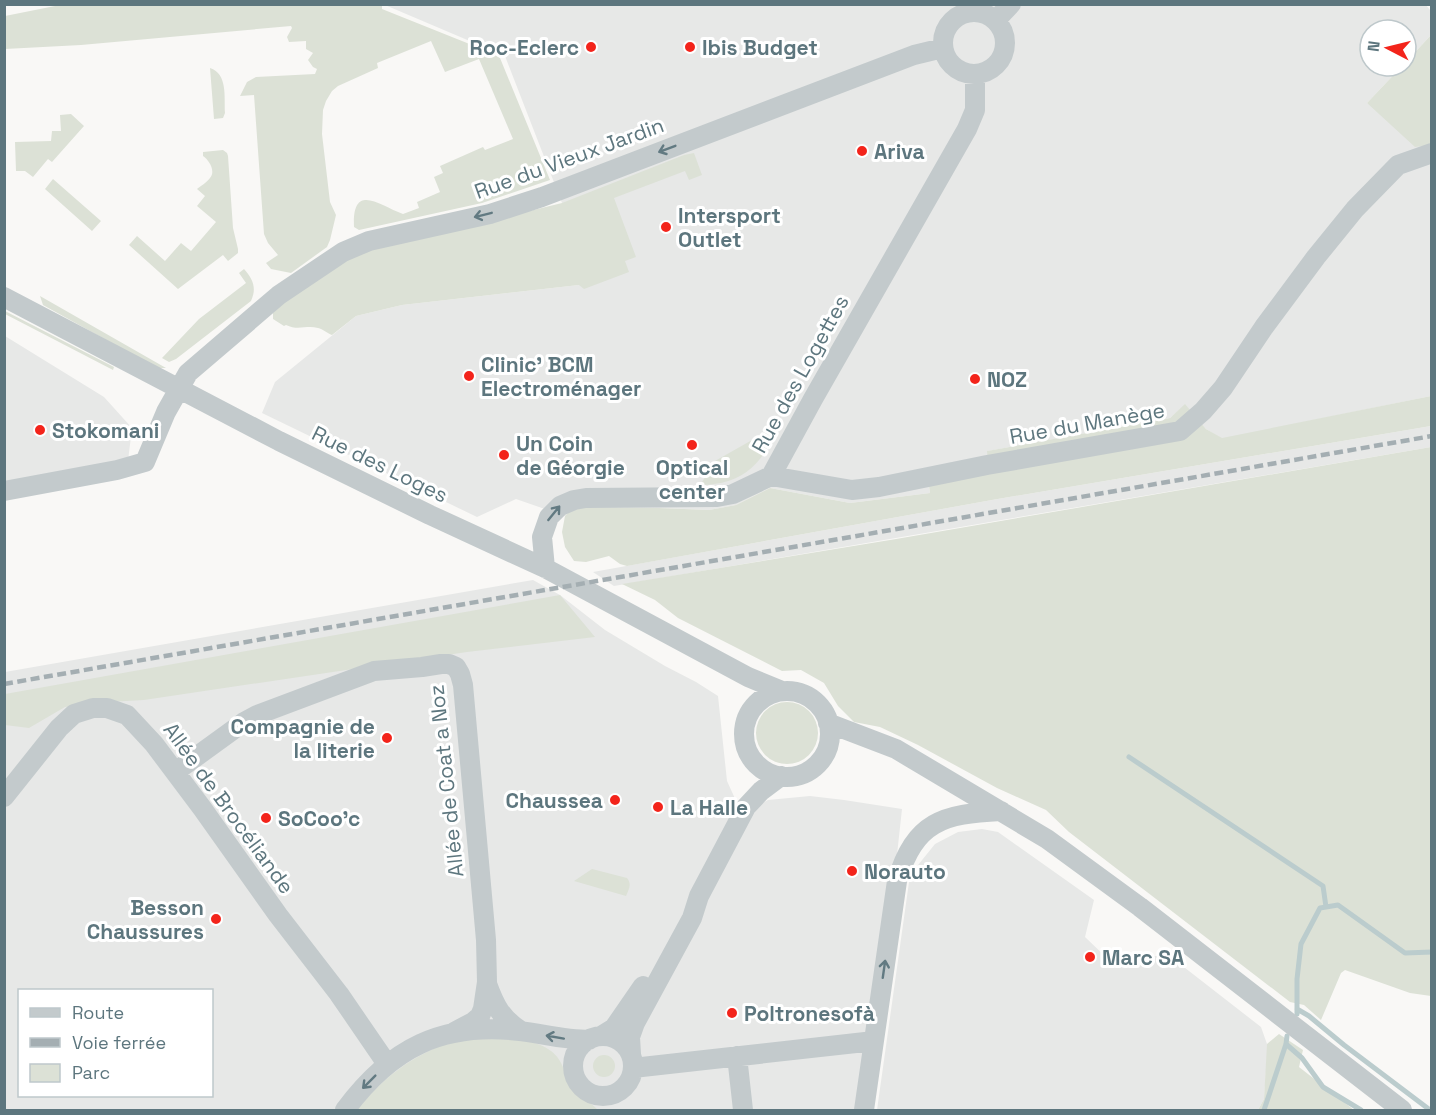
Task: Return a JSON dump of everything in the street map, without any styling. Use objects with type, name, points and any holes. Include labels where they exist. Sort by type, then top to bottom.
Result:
[{"type":"street","points":[[996,20],[1011,4]]},
{"type":"street","points":[[957,10],[978,12],[996,20],[1004,34],[1004,50],[991,69],[975,74],[954,67],[943,48],[944,32],[957,10]]},
{"type":"street","name":"Rue du Vieux Jardin","points":[[4,491],[117,470],[145,462],[166,412],[188,373],[279,295],[343,252],[369,240],[490,214],[542,197],[914,55],[943,48]]},
{"type":"street","name":"Rue des Logettes","points":[[545,568],[542,537],[549,517],[560,506],[574,500],[717,497],[734,494],[771,476],[967,129],[975,110],[975,74]]},
{"type":"street","name":"Rue du Manège","points":[[771,476],[852,490],[879,487],[987,465],[1180,431],[1203,411],[1223,388],[1264,327],[1355,208],[1398,165],[1431,153]]},
{"type":"street","name":"Rue des Loges","points":[[4,297],[337,470],[545,568],[736,670],[782,691]]},
{"type":"street","name":"Allée de Coat a Noz","points":[[175,772],[244,722],[374,671],[441,664],[456,667],[460,674],[464,696],[486,940],[487,982],[480,1016],[454,1032]]},
{"type":"street","points":[[736,670],[751,711]]},
{"type":"street","points":[[824,755],[829,740],[828,723],[821,707],[808,696],[782,691],[773,693],[757,703],[747,718],[745,743],[752,758],[765,770],[781,776],[801,774],[810,770],[824,755],[836,749],[873,740]]},
{"type":"street","name":"Allée de Brocéliande","points":[[4,797],[59,728],[74,714],[93,708],[106,708],[127,714],[175,772],[278,915],[339,994],[387,1064]]},
{"type":"street","points":[[828,723],[896,749],[1047,839],[1140,907],[1402,1110]]},
{"type":"street","points":[[746,807],[752,773],[752,758]]},
{"type":"street","points":[[618,1110],[621,1090],[629,1080],[632,1061],[630,1037],[635,1023],[692,918],[699,896],[746,807],[761,791],[781,776]]},
{"type":"street","points":[[864,1110],[897,881],[902,864],[908,851],[919,837],[934,824],[963,814],[1001,811]]},
{"type":"street","points":[[621,1090],[598,1095],[584,1088],[575,1075],[574,1058],[583,1045],[614,1028],[638,995],[687,908],[699,896]]},
{"type":"street","name":"Allée de Coat a Noz","points":[[487,982],[496,1007],[503,1017],[521,1031]]},
{"type":"street","points":[[345,1110],[387,1064],[436,1037],[454,1032],[496,1029],[573,1040],[608,1036],[621,1042],[632,1061]]},
{"type":"street","points":[[632,1061],[737,1056],[874,1041]]},
{"type":"street","points":[[737,1056],[742,1110]]},
{"type":"shaded area","points":[[1425,4],[1431,11],[1431,35],[1418,49],[1418,18],[1358,18],[1358,78],[1391,78],[1367,103],[1431,145],[1431,396],[1222,439],[1206,429],[1185,405],[1170,418],[988,451],[989,473],[929,486],[930,493],[850,503],[770,488],[736,505],[709,510],[586,507],[569,512],[565,516],[516,499],[477,517],[262,413],[275,382],[356,316],[402,305],[579,285],[562,203],[505,56],[385,5]]},
{"type":"shaded area","points":[[5,336],[104,397],[132,428],[128,461],[5,482]]},
{"type":"shaded area","points":[[1431,426],[1431,447],[614,586],[593,572],[992,500]]},
{"type":"shaded area","points":[[533,580],[560,595],[605,630],[718,696],[727,781],[742,814],[768,800],[810,796],[902,809],[895,873],[859,1110],[5,1110],[5,672]]},
{"type":"shaded area","points":[[982,829],[998,832],[1094,900],[1085,937],[1109,960],[1139,955],[1171,957],[1261,1027],[1267,1044],[1267,1057],[1264,1099],[1258,1110],[877,1110],[910,875],[935,844],[958,832]]},
{"type":"green space","points":[[65,4],[382,5],[382,9],[500,58],[550,180],[482,203],[359,230],[354,227],[358,204],[363,201],[377,202],[403,214],[419,208],[417,202],[440,192],[434,177],[443,173],[440,166],[483,147],[485,150],[513,139],[479,59],[445,72],[431,41],[377,63],[378,68],[332,91],[323,110],[322,134],[330,202],[336,215],[330,240],[327,247],[291,273],[271,269],[266,263],[278,255],[264,234],[254,95],[240,96],[247,82],[256,77],[315,74],[317,69],[308,60],[313,53],[306,49],[306,41],[289,42],[287,37],[291,26],[81,45],[5,49],[5,16]]},
{"type":"green space","points":[[1431,35],[1431,145],[1415,147],[1367,103],[1391,78],[1418,78],[1418,49]]},
{"type":"green space","points":[[210,68],[220,75],[222,81],[225,93],[223,118],[214,119]]},
{"type":"green space","points":[[71,114],[84,126],[52,162],[48,159],[33,177],[25,171],[16,171],[15,142],[51,141],[52,131],[61,131],[60,115]]},
{"type":"green space","points":[[223,150],[228,156],[233,228],[238,253],[228,261],[223,255],[178,289],[129,245],[137,236],[165,261],[181,243],[191,251],[216,222],[197,206],[205,196],[197,189],[212,175],[212,169],[203,156],[203,152]]},
{"type":"green space","points":[[694,153],[702,175],[689,180],[685,171],[614,198],[636,257],[625,261],[629,272],[584,289],[579,285],[402,305],[356,316],[332,335],[318,328],[284,326],[273,319],[273,313],[277,308],[330,266],[371,250],[562,203]]},
{"type":"green space","points":[[53,179],[101,221],[92,231],[45,189]]},
{"type":"green space","points":[[244,269],[253,284],[254,292],[251,301],[176,359],[169,362],[162,358],[199,319],[246,283],[239,273]]},
{"type":"green space","points":[[40,296],[166,368],[157,368],[43,305]]},
{"type":"green space","points":[[5,311],[114,367],[113,370],[5,314]]},
{"type":"green space","points":[[1431,396],[1431,426],[992,500],[627,566],[609,556],[586,562],[574,561],[565,547],[562,532],[565,516],[576,509],[586,507],[709,510],[736,505],[770,488],[850,503],[930,493],[929,486],[989,473],[987,451],[1170,418],[1185,404],[1206,429],[1222,438]]},
{"type":"green space","points":[[782,423],[759,460],[743,474],[721,483],[698,484],[702,482],[715,461]]},
{"type":"green space","points":[[1431,447],[1431,996],[1410,993],[1345,970],[1341,973],[1321,1020],[1304,1005],[1290,1002],[1069,832],[1046,810],[997,788],[880,727],[854,722],[838,706],[824,683],[801,670],[782,671],[678,618],[655,600],[622,584],[896,539]]},
{"type":"green space","points":[[560,595],[595,637],[467,652],[144,700],[65,707],[29,728],[5,725],[5,694]]},
{"type":"green space","points":[[787,702],[809,711],[818,733],[809,755],[787,764],[765,755],[756,733],[765,711]]},
{"type":"green space","points":[[592,869],[627,878],[630,884],[626,896],[574,881]]},
{"type":"green space","points":[[489,1034],[530,1041],[548,1049],[561,1063],[572,1089],[598,1110],[357,1110],[385,1080],[418,1057],[448,1043]]},
{"type":"green space","points":[[1279,1034],[1303,1050],[1299,1067],[1354,1110],[1258,1110],[1264,1099],[1267,1044]]},
{"type":"green space","points":[[604,1055],[614,1062],[615,1066],[608,1076],[604,1077],[594,1070],[593,1066],[600,1056]]},
{"type":"waterway","points":[[1129,757],[1323,886],[1326,907]]},
{"type":"waterway","points":[[1297,1014],[1297,979],[1301,944],[1320,908],[1338,905],[1405,953],[1432,952]]},
{"type":"waterway","points":[[1297,1009],[1430,1110]]},
{"type":"waterway","points":[[1264,1110],[1287,1036]]},
{"type":"waterway","points":[[1286,1044],[1302,1058],[1323,1087],[1361,1110]]},
{"type":"railway","points":[[4,684],[1432,436]]},
{"type":"place","name":"Roc-Eclerc","points":[[591,47]]},
{"type":"place","name":"Ibis Budget","points":[[690,47]]},
{"type":"place","name":"Ariva","points":[[862,151]]},
{"type":"place","name":"Intersport Outlet","points":[[666,227]]},
{"type":"place","name":"Clinic' BCM Electroménager","points":[[469,376]]},
{"type":"place","name":"NOZ","points":[[975,379]]},
{"type":"place","name":"Stokomani","points":[[40,430]]},
{"type":"place","name":"Optical center","points":[[692,445]]},
{"type":"place","name":"Un Coin de Géorgie","points":[[504,455]]},
{"type":"place","name":"Compagnie de la literie","points":[[387,738]]},
{"type":"place","name":"Chaussea","points":[[615,800]]},
{"type":"place","name":"La Halle","points":[[658,807]]},
{"type":"place","name":"SoCoo'c","points":[[266,818]]},
{"type":"place","name":"Norauto","points":[[852,871]]},
{"type":"place","name":"Besson Chaussures","points":[[216,919]]},
{"type":"place","name":"Marc SA","points":[[1090,957]]},
{"type":"place","name":"Poltronesofà","points":[[732,1013]]}]
